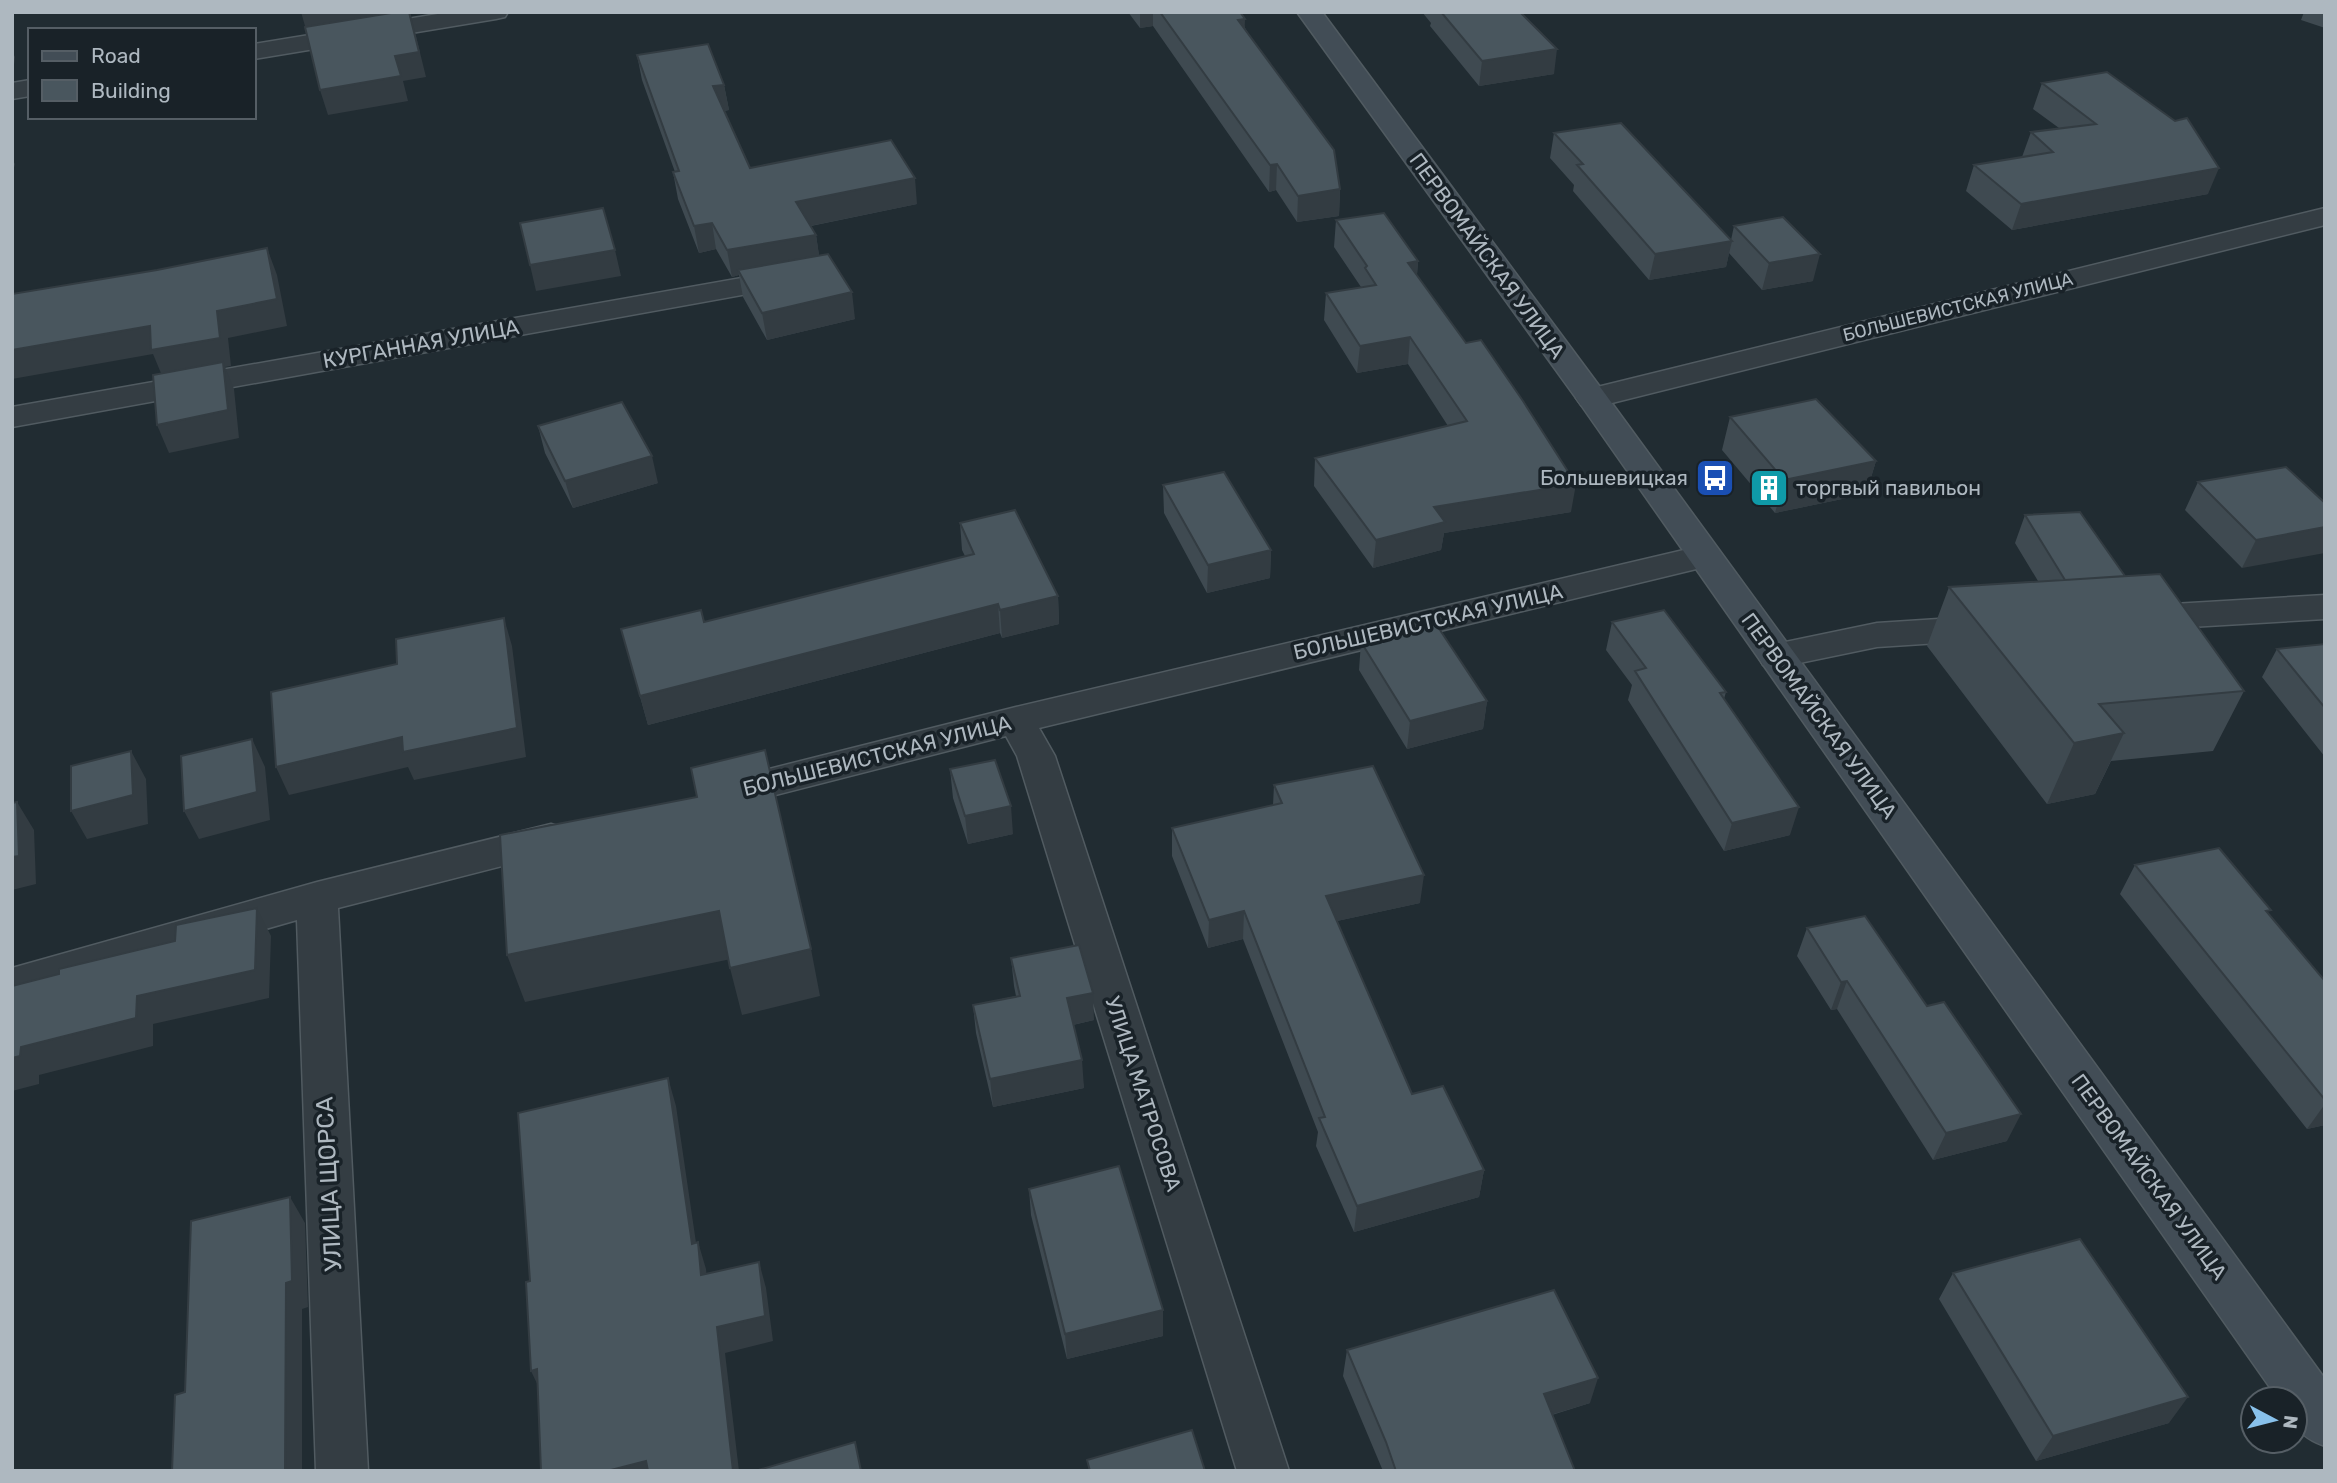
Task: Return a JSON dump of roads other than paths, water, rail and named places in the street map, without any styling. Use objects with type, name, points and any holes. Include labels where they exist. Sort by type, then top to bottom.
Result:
[{"type":"main road","name":"ПЕРВОМАЙСКАЯ УЛИЦА","points":[[1309,12],[1592,398],[2325,1422]]},
{"type":"street","points":[[256,52],[496,12]]},
{"type":"street","name":"БОЛЬШЕВИСТСКАЯ УЛИЦА","points":[[1592,398],[2325,216]]},
{"type":"street","name":"КУРГАННАЯ УЛИЦА","points":[[12,417],[816,274]]},
{"type":"street","name":"БОЛЬШЕВИСТСКАЯ УЛИЦА","points":[[694,802],[1016,720],[1705,556]]},
{"type":"street","points":[[2108,620],[2325,607]]},
{"type":"street","points":[[1776,656],[1877,635],[2013,626]]},
{"type":"street","name":"УЛИЦА МАТРОСОВА","points":[[1016,720],[1036,756],[1263,1471]]},
{"type":"street","points":[[12,985],[317,898],[586,830]]},
{"type":"street","name":"УЛИЦА ЩОРСА","points":[[317,898],[342,1471]]},
{"type":"place","name":"Большевицкая","points":[[1715,478]]},
{"type":"place","name":"торгвый павильон","points":[[1769,488]]}]
